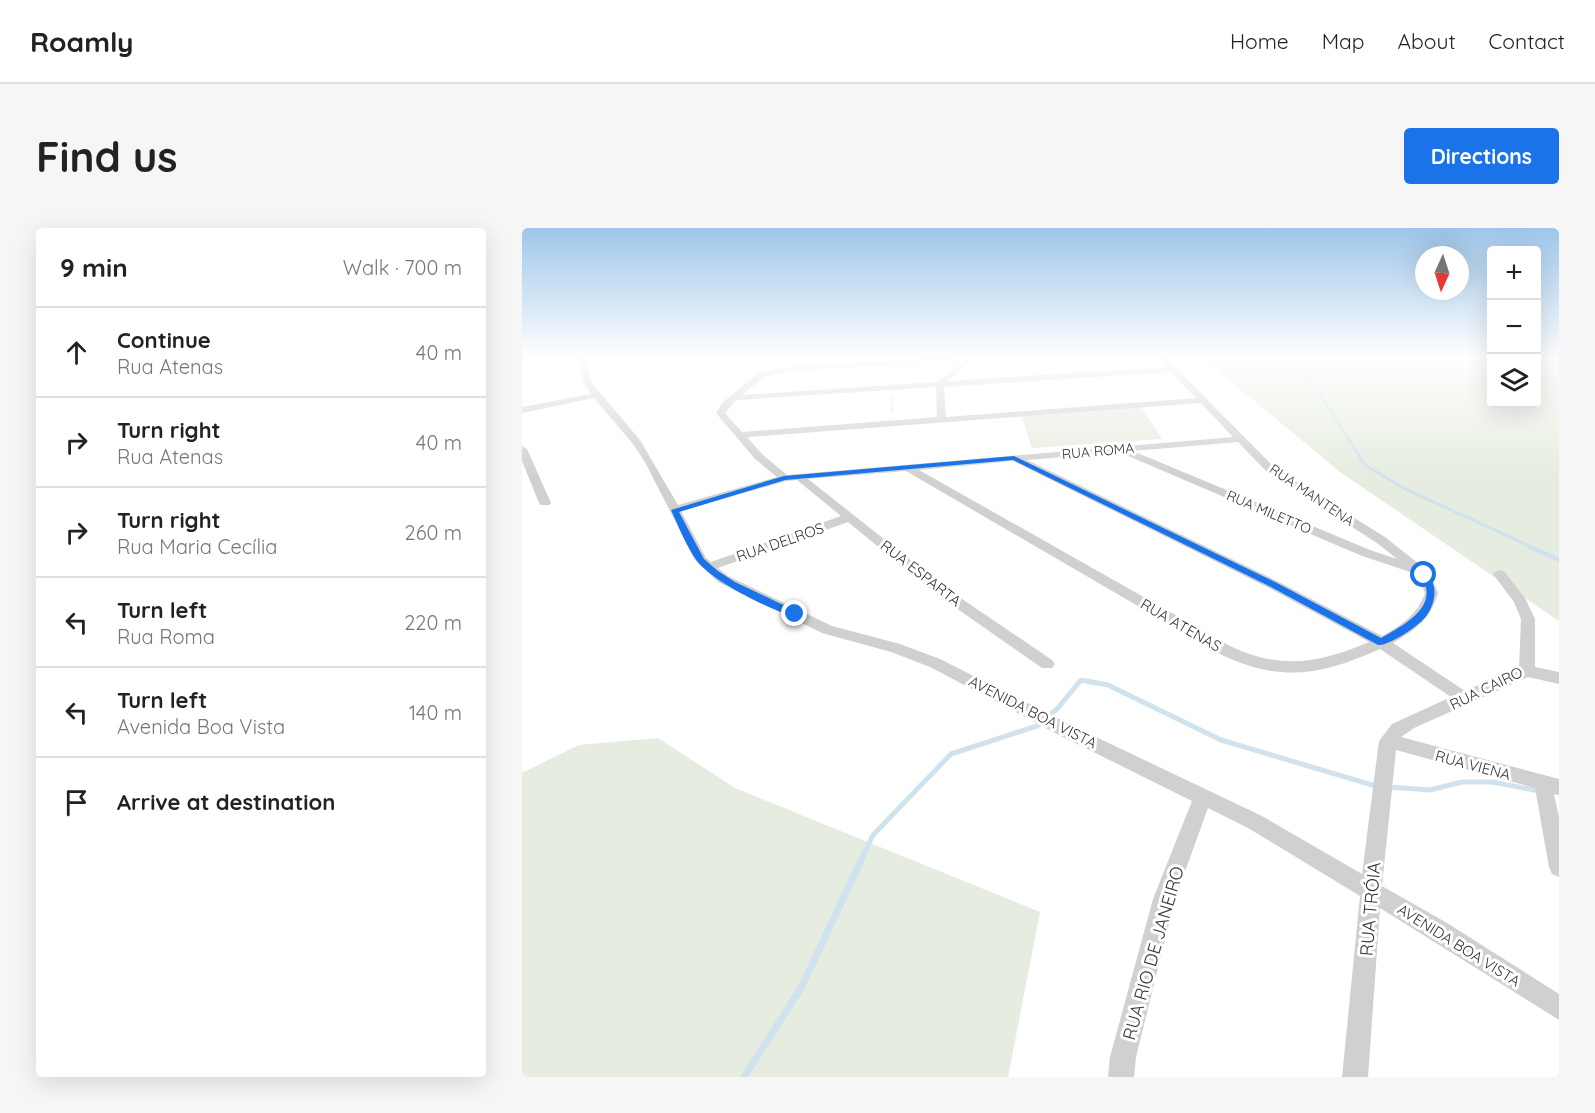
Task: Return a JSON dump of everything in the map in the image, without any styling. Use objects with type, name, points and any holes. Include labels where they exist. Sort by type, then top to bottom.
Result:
[{"type":"street","points":[[522,410],[578,399]]},
{"type":"street","name":"AVENIDA BOA VISTA","points":[[599,399],[637,442],[650,462],[701,560],[732,584],[827,630],[901,650],[935,663],[1067,731],[1255,822],[1371,890],[1559,1008]]},
{"type":"street","name":"RUA ESPARTA","points":[[732,399],[720,413],[759,457],[850,517],[941,591],[1047,664]]},
{"type":"street","points":[[941,399],[942,419]]},
{"type":"street","points":[[741,435],[1205,400]]},
{"type":"street","name":"RUA MANTENA","points":[[1205,400],[1240,439],[1281,478],[1381,540],[1419,571]]},
{"type":"street","name":"RUA ROMA","points":[[674,510],[791,477],[1240,439]]},
{"type":"street","points":[[522,449],[544,503]]},
{"type":"street","name":"RUA MILETTO","points":[[1120,449],[1366,553],[1419,571]]},
{"type":"street","points":[[1014,458],[1274,585],[1382,642],[1465,699]]},
{"type":"street","name":"RUA ATENAS","points":[[909,468],[1195,633],[1243,659],[1274,667],[1310,667],[1343,659],[1382,642],[1414,624],[1424,614],[1431,597],[1430,582],[1419,571]]},
{"type":"street","name":"RUA DELROS","points":[[709,567],[850,517]]},
{"type":"street","name":"RUA CAIRO","points":[[1388,741],[1403,726],[1527,671],[1528,619],[1520,601],[1499,574]]},
{"type":"street","points":[[1527,671],[1559,678]]},
{"type":"street","name":"RUA VIENA","points":[[1388,741],[1551,785]]},
{"type":"street","name":"RUA TRÓIA","points":[[1355,1077],[1371,890],[1388,741]]},
{"type":"street","points":[[1551,785],[1559,867]]},
{"type":"street","name":"RUA RIO DE JANEIRO","points":[[1121,1077],[1164,898],[1203,797]]},
{"type":"path","points":[[892,399],[892,423]]},
{"type":"shaded area","points":[[1252,399],[1487,399],[1487,408],[1541,408],[1541,399],[1559,399],[1559,621],[1340,472]]},
{"type":"shaded area","points":[[1141,407],[1162,439],[1032,448],[1021,415]]},
{"type":"shaded area","points":[[658,738],[735,788],[1040,912],[1008,1077],[522,1077],[522,773],[579,745]]},
{"type":"waterway","points":[[1323,399],[1350,442]]},
{"type":"waterway","points":[[1349,440],[1365,465],[1405,489],[1532,547]]},
{"type":"waterway","points":[[1528,546],[1559,560]]},
{"type":"waterway","points":[[1079,683],[1081,680],[1095,683]]},
{"type":"waterway","points":[[863,856],[873,835],[951,754],[1037,726],[1057,709],[1080,681]]},
{"type":"waterway","points":[[1087,681],[1108,685],[1221,740],[1379,787]]},
{"type":"waterway","points":[[1388,787],[1430,790],[1462,782],[1493,782],[1539,791]]},
{"type":"waterway","points":[[744,1077],[801,988],[864,854]]},
{"type":"route","points":[[795,614],[732,584],[715,573],[701,560],[674,510],[784,478],[1014,458],[1274,585],[1382,642],[1414,624],[1424,614],[1431,591],[1430,582],[1424,575]]}]
